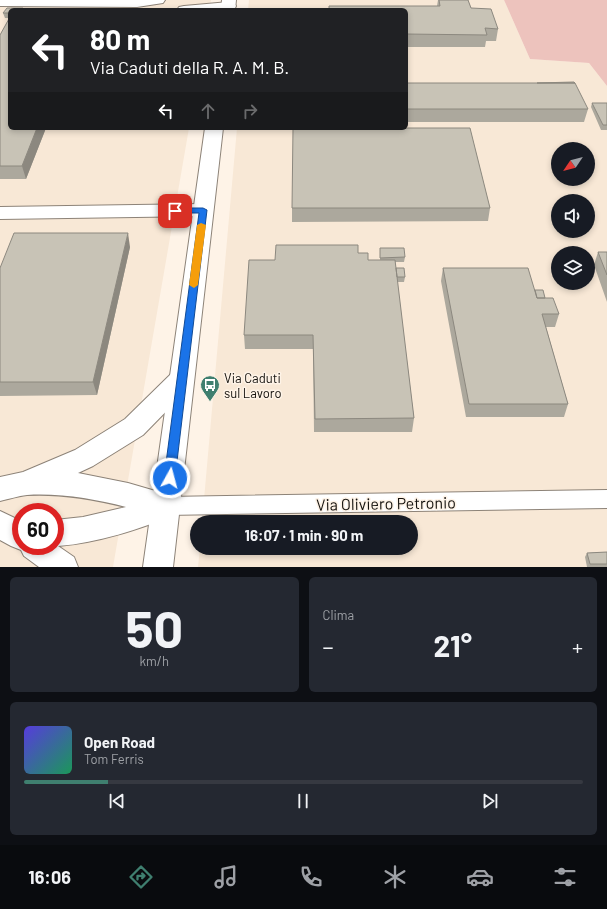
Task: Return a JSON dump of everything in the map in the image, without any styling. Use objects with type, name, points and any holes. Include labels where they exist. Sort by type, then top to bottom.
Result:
[{"type":"street","points":[[0,2],[137,3],[158,0]]},
{"type":"street","points":[[195,0],[229,6]]},
{"type":"street","points":[[137,3],[158,8]]},
{"type":"street","points":[[206,8],[229,6]]},
{"type":"street","points":[[158,567],[214,130]]},
{"type":"street","points":[[0,212],[203,210]]},
{"type":"street","name":"Via Oliviero Petronio","points":[[13,486],[84,458],[134,427],[182,379]]},
{"type":"street","name":"Via Oliviero Petronio","points":[[13,486],[61,483],[96,487],[166,506]]},
{"type":"street","name":"Via Oliviero Petronio","points":[[64,532],[134,518],[166,506]]},
{"type":"street","points":[[46,555],[63,567]]},
{"type":"lane","name":"Via Oliviero Petronio","points":[[166,506],[607,499]]},
{"type":"shaded area","points":[[0,0],[211,0],[209,8],[8,8],[8,130],[189,130],[113,567],[0,567]]},
{"type":"shaded area","points":[[249,0],[504,0],[530,59],[589,63],[607,86],[607,567],[198,567],[199,555],[418,555],[418,515],[203,515],[237,130],[408,130],[408,8],[248,8]]},
{"type":"shaded area","points":[[504,0],[607,0],[607,86],[589,63],[530,59]]},
{"type":"building","points":[[439,0],[468,0],[471,8],[491,9],[498,29],[485,28],[487,35],[408,34],[408,8],[329,8],[329,6],[440,6]]},
{"type":"building","points":[[7,8],[8,8],[8,13],[3,13]]},
{"type":"building","points":[[8,21],[8,130],[36,130],[22,166],[0,166],[0,35]]},
{"type":"building","points":[[574,82],[575,83],[537,83]]},
{"type":"building","points":[[408,83],[575,83],[588,109],[408,109]]},
{"type":"building","points":[[592,103],[607,103],[607,125],[603,125]]},
{"type":"building","points":[[408,128],[470,128],[490,208],[292,208],[293,130],[408,130]]},
{"type":"building","points":[[14,233],[128,233],[93,382],[0,382],[0,268]]},
{"type":"building","points":[[276,245],[358,245],[358,253],[368,253],[368,260],[395,260],[414,418],[315,419],[313,335],[244,335],[249,260],[275,260]]},
{"type":"building","points":[[380,248],[404,248],[405,257],[380,258]]},
{"type":"building","points":[[598,252],[607,252],[607,275]]},
{"type":"building","points":[[396,268],[404,268],[405,277],[397,277]]},
{"type":"building","points":[[443,268],[528,268],[537,298],[553,298],[559,314],[542,314],[568,404],[469,404]]},
{"type":"building","points":[[535,290],[543,290],[545,298],[537,298]]},
{"type":"building","points":[[607,552],[607,564],[590,564],[587,553]]},
{"type":"slow traffic","points":[[194,285],[201,225]]},
{"type":"place","name":"Via Caduti sul Lavoro","points":[[210,402]]},
{"type":"route","points":[[170,478],[203,210],[175,211]]}]
